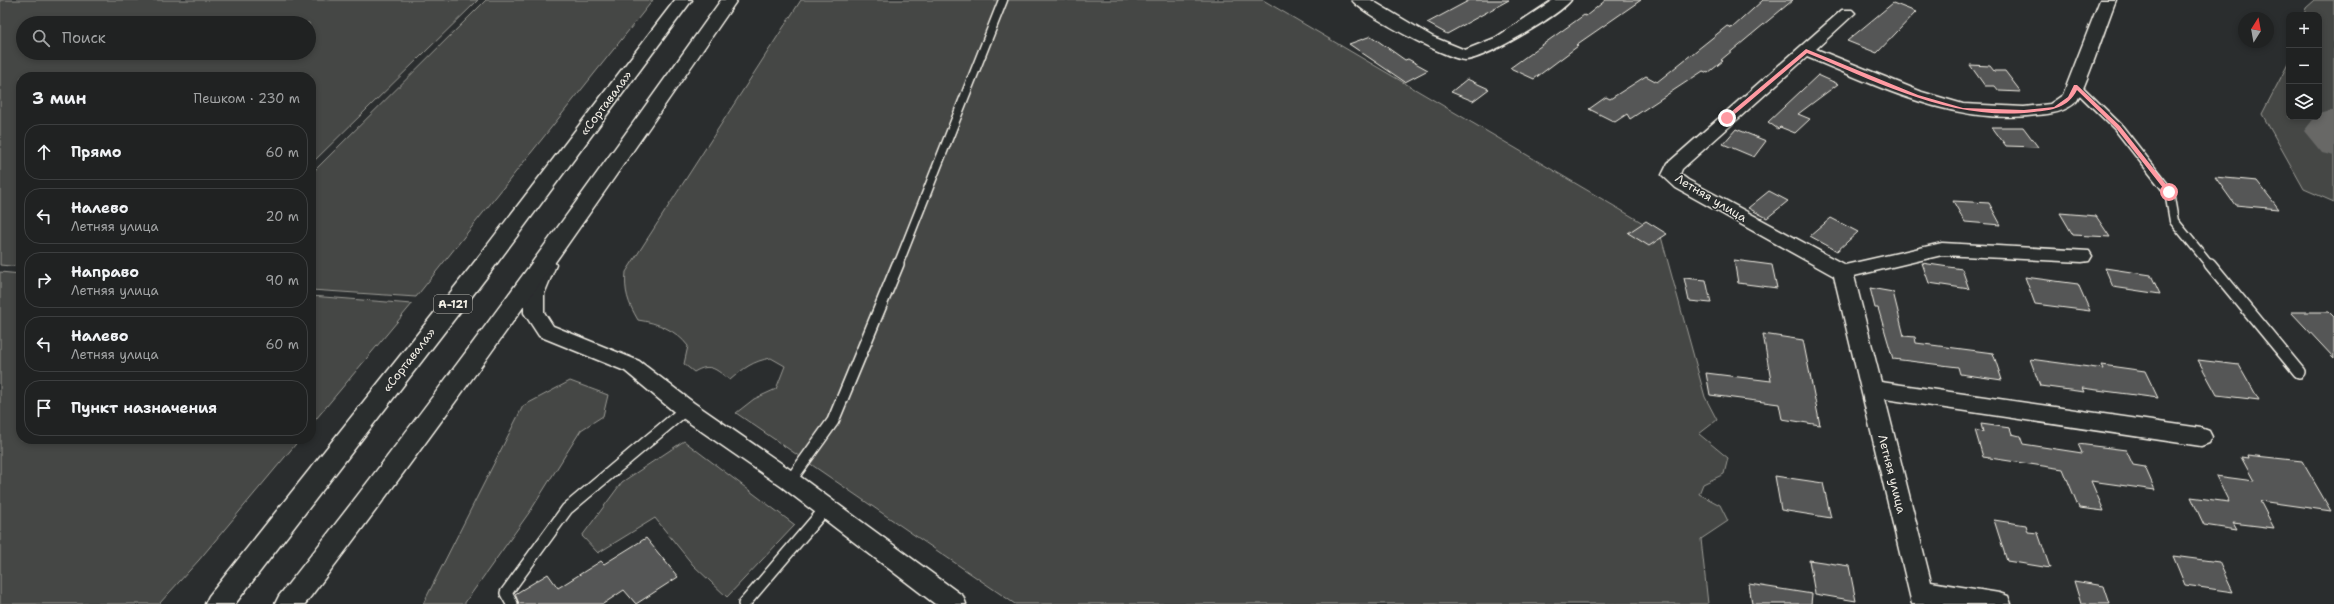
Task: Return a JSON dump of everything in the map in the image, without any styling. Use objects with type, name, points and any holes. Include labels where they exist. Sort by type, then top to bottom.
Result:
[{"type":"highway","name":"«Сортавала»","points":[[218,604],[481,269],[684,0]]},
{"type":"highway","points":[[289,604],[356,518],[636,133],[729,0]]},
{"type":"street","points":[[1360,0],[1445,50],[1466,55],[1487,49],[1563,0]]},
{"type":"street","points":[[1847,13],[1806,51],[1916,96],[1962,109],[2024,112],[2055,108],[2070,98],[2076,86],[2108,0]]},
{"type":"street","name":"Летняя улица","points":[[1806,51],[1727,118],[1674,167],[1671,175],[1682,184],[1843,272],[1923,598]]},
{"type":"street","points":[[554,244],[534,294],[534,313],[546,331],[632,366],[686,409],[790,481],[954,604]]},
{"type":"street","points":[[1843,272],[1942,249],[2082,256]]},
{"type":"street","points":[[1871,390],[2201,437]]},
{"type":"street","points":[[1923,598],[1999,604]]},
{"type":"lane","points":[[790,481],[833,421],[875,323],[1003,0]]},
{"type":"lane","points":[[2076,86],[2118,127],[2169,192],[2174,222],[2299,372]]},
{"type":"lane","points":[[512,604],[506,593],[567,509],[686,409]]},
{"type":"lane","points":[[744,604],[826,508]]},
{"type":"shaded area","points":[[0,0],[478,0],[316,159],[316,72],[16,72],[16,267],[0,265]]},
{"type":"shaded area","points":[[486,0],[653,0],[416,297],[316,290],[316,169]]},
{"type":"shaded area","points":[[801,0],[1263,0],[1660,233],[1705,397],[1717,420],[1699,434],[1728,458],[1724,474],[1703,484],[1699,494],[1720,505],[1728,521],[1701,539],[1708,604],[1015,604],[736,413],[754,399],[776,389],[785,366],[771,358],[765,359],[749,366],[730,380],[713,368],[700,369],[694,372],[684,364],[688,346],[683,340],[666,328],[653,323],[638,320],[629,302],[626,291],[626,272]]},
{"type":"shaded area","points":[[2315,0],[2334,0],[2334,202],[2304,189],[2262,114],[2286,68],[2286,120],[2322,120],[2322,12],[2305,12],[2306,8]]},
{"type":"shaded area","points":[[0,272],[16,274],[16,444],[296,444],[199,560],[159,604],[0,604]]},
{"type":"shaded area","points":[[316,296],[412,304],[316,419]]},
{"type":"shaded area","points":[[570,381],[608,395],[603,416],[581,430],[531,510],[464,604],[423,604],[523,406]]},
{"type":"shaded area","points":[[684,441],[795,525],[727,597],[693,565],[655,518],[598,553],[582,536],[622,482]]},
{"type":"building","points":[[1470,0],[1509,0],[1447,34],[1427,23]]},
{"type":"building","points":[[1606,0],[1641,0],[1576,45],[1578,46],[1534,79],[1510,68],[1584,15],[1586,16]]},
{"type":"building","points":[[1763,0],[1793,0],[1721,60],[1723,61],[1708,73],[1703,71],[1630,119],[1627,114],[1615,122],[1589,109],[1606,97],[1610,99],[1646,76],[1657,82],[1727,26],[1732,28]]},
{"type":"building","points":[[1893,3],[1916,12],[1877,53],[1847,41]]},
{"type":"building","points":[[1371,36],[1405,60],[1408,59],[1428,70],[1405,82],[1349,44]]},
{"type":"building","points":[[1970,65],[1990,66],[1994,71],[2005,71],[2021,92],[1999,91],[1995,86],[1985,86]]},
{"type":"building","points":[[1818,75],[1838,84],[1798,114],[1810,119],[1795,133],[1780,127],[1778,129],[1768,122]]},
{"type":"building","points":[[1467,79],[1489,89],[1473,101],[1451,92]]},
{"type":"building","points":[[1992,127],[2023,127],[2038,147],[2006,146]]},
{"type":"building","points":[[1736,129],[1766,141],[1754,157],[1723,144]]},
{"type":"building","points":[[2215,177],[2257,181],[2279,209],[2235,205]]},
{"type":"building","points":[[1769,191],[1788,201],[1767,218],[1748,208]]},
{"type":"building","points":[[1953,201],[1989,203],[2001,225],[1965,222]]},
{"type":"building","points":[[2060,213],[2096,216],[2110,237],[2073,235]]},
{"type":"building","points":[[1831,218],[1858,232],[1837,251],[1810,236]]},
{"type":"building","points":[[1646,221],[1667,234],[1649,246],[1628,233]]},
{"type":"building","points":[[1734,260],[1772,265],[1777,288],[1738,283]]},
{"type":"building","points":[[1922,263],[1962,269],[1969,289],[1929,283]]},
{"type":"building","points":[[2105,268],[2151,275],[2160,294],[2113,287]]},
{"type":"building","points":[[2025,277],[2078,284],[2090,311],[2035,304]]},
{"type":"building","points":[[1684,278],[1706,280],[1711,303],[1689,301]]},
{"type":"building","points":[[1870,288],[1893,292],[1904,336],[1915,337],[1916,343],[1993,353],[2002,380],[1960,374],[1958,367],[1893,359],[1878,308],[1875,308]]},
{"type":"building","points":[[2291,312],[2329,312],[2334,317],[2334,358]]},
{"type":"building","points":[[1763,334],[1803,340],[1820,425],[1782,419],[1779,404],[1710,395],[1706,373],[1771,381]]},
{"type":"building","points":[[2030,359],[2104,369],[2102,365],[2145,371],[2158,398],[2082,388],[2084,392],[2040,386]]},
{"type":"building","points":[[2198,360],[2239,365],[2259,400],[2217,395]]},
{"type":"building","points":[[1981,424],[2010,428],[2012,434],[2020,436],[2023,444],[2082,453],[2078,444],[2126,450],[2133,465],[2145,467],[2155,490],[2091,481],[2104,511],[2079,508],[2063,469],[1983,457],[1975,430],[1983,432]]},
{"type":"building","points":[[2247,455],[2302,461],[2331,511],[2260,501],[2274,528],[2233,523],[2237,530],[2204,525],[2191,497],[2229,502],[2216,476],[2254,481],[2241,457],[2248,458]]},
{"type":"building","points":[[1775,476],[1823,483],[1831,518],[1781,510]]},
{"type":"building","points":[[1994,520],[2026,525],[2028,532],[2038,533],[2050,568],[2007,561]]},
{"type":"building","points":[[646,538],[678,577],[636,604],[624,590],[603,604],[519,604],[515,594],[548,574],[558,588],[601,561],[604,564]]},
{"type":"building","points":[[2173,556],[2219,562],[2233,592],[2185,585]]},
{"type":"building","points":[[1809,560],[1849,566],[1856,601],[1815,594]]},
{"type":"building","points":[[2074,581],[2104,586],[2110,604],[2081,604]]},
{"type":"building","points":[[1749,584],[1812,594],[1811,604],[1752,604]]},
{"type":"waterway","points":[[2334,121],[2329,121],[2321,131],[2334,146]]},
{"type":"route","points":[[1727,118],[1806,51],[1916,96],[1962,109],[2024,112],[2055,108],[2070,98],[2076,86],[2118,127],[2169,192]]}]
